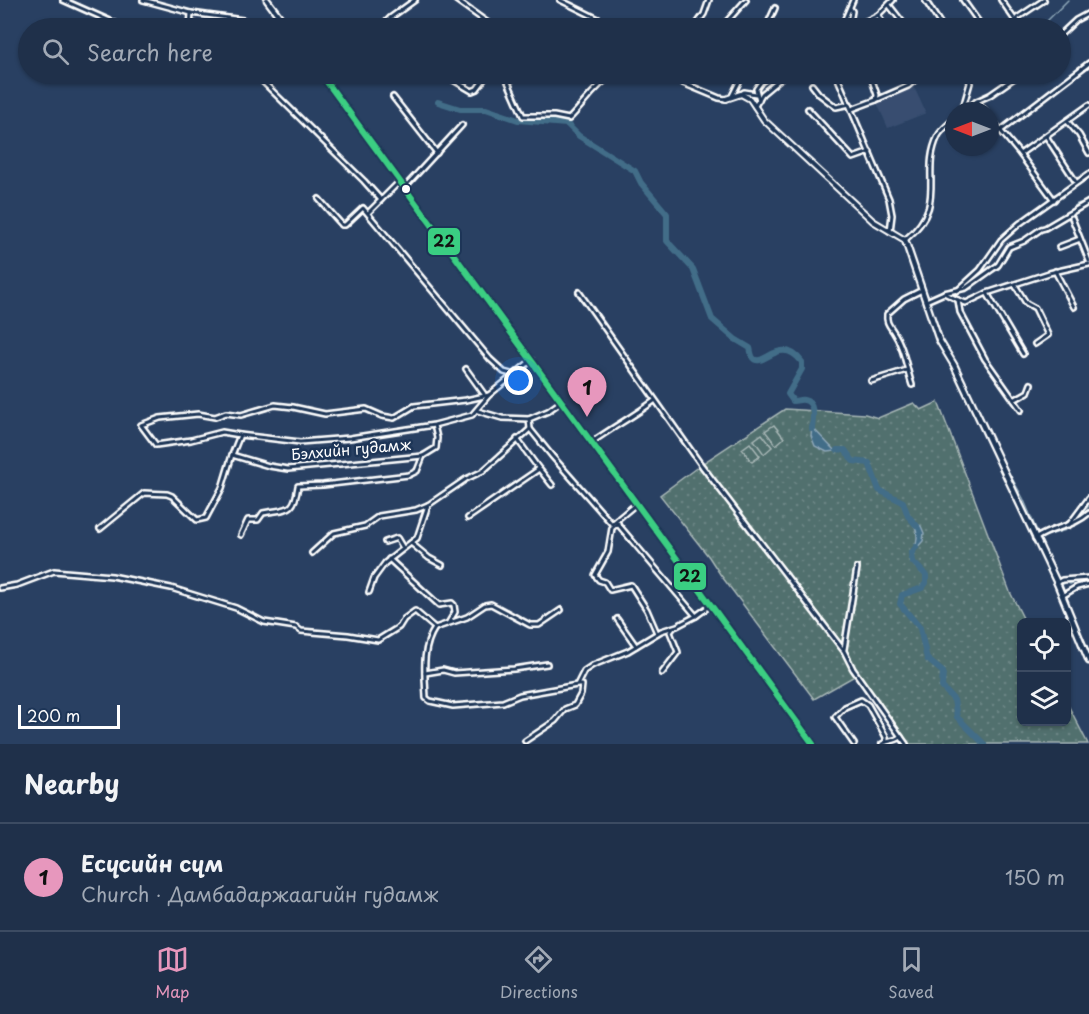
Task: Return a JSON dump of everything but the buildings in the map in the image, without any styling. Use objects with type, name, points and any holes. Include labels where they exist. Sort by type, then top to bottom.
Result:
[{"type":"main road","points":[[267,0],[280,18]]},
{"type":"main road","points":[[328,84],[813,744]]},
{"type":"main road","points":[[905,240],[939,340],[954,366],[1057,583],[1089,662]]},
{"type":"street","points":[[63,0],[104,18]]},
{"type":"street","points":[[143,0],[191,13],[228,18]]},
{"type":"street","points":[[390,18],[415,0]]},
{"type":"street","points":[[456,0],[481,18]]},
{"type":"street","points":[[560,0],[597,18]]},
{"type":"street","points":[[701,18],[709,0]]},
{"type":"street","points":[[730,18],[746,0]]},
{"type":"street","points":[[845,18],[853,0]]},
{"type":"street","points":[[872,18],[893,0]]},
{"type":"street","points":[[925,0],[937,18]]},
{"type":"street","points":[[963,0],[976,18]]},
{"type":"street","points":[[1001,0],[1014,18]]},
{"type":"street","points":[[1017,18],[1037,1],[1044,0]]},
{"type":"street","points":[[889,5],[899,18]]},
{"type":"street","points":[[770,18],[775,8]]},
{"type":"street","points":[[850,8],[851,18]]},
{"type":"street","points":[[191,13],[192,18]]},
{"type":"street","points":[[1071,25],[1089,13]]},
{"type":"street","points":[[1071,77],[1089,63]]},
{"type":"street","points":[[265,84],[381,200]]},
{"type":"street","points":[[460,84],[472,91],[481,84]]},
{"type":"street","points":[[509,84],[523,116],[554,116],[569,119],[601,84]]},
{"type":"street","points":[[685,84],[726,99],[744,92],[756,94]]},
{"type":"street","points":[[732,96],[738,84]]},
{"type":"street","points":[[759,100],[756,89],[760,84]]},
{"type":"street","points":[[755,106],[762,94],[774,84]]},
{"type":"street","points":[[841,84],[889,199],[892,215],[890,231]]},
{"type":"street","points":[[874,84],[877,94],[876,100]]},
{"type":"street","points":[[852,109],[910,84]]},
{"type":"street","points":[[965,102],[970,84]]},
{"type":"street","points":[[977,102],[1006,84]]},
{"type":"street","points":[[1054,200],[1000,131],[1062,84]]},
{"type":"street","points":[[812,85],[819,94],[836,107],[850,104]]},
{"type":"street","points":[[741,94],[755,106],[764,120],[873,221],[905,240],[922,222],[931,205],[933,152],[939,134],[945,128]]},
{"type":"street","points":[[393,97],[437,153]]},
{"type":"street","points":[[1020,154],[1089,105]]},
{"type":"street","points":[[808,109],[853,158],[870,152]]},
{"type":"street","points":[[1067,121],[1079,135],[1089,153]]},
{"type":"street","points":[[405,187],[462,125]]},
{"type":"street","points":[[1046,136],[1076,183]]},
{"type":"street","points":[[957,291],[980,270],[1001,240],[1019,224],[1089,174]]},
{"type":"street","points":[[368,213],[400,181]]},
{"type":"street","points":[[319,199],[342,225],[345,225],[363,208],[490,359],[504,372],[515,375]]},
{"type":"street","points":[[926,301],[944,293],[966,288],[998,265],[1009,247],[1024,241],[1089,201]]},
{"type":"street","points":[[944,293],[966,303],[987,293],[1089,262],[1072,218]]},
{"type":"street","points":[[1059,247],[1080,239]]},
{"type":"street","points":[[1056,271],[1074,307]]},
{"type":"street","points":[[1015,285],[1026,303],[1035,308],[1048,335],[1035,344]]},
{"type":"street","points":[[912,385],[905,359],[894,332],[888,326],[887,314],[904,299],[922,290]]},
{"type":"street","points":[[579,292],[654,401],[844,651],[853,669],[906,744]]},
{"type":"street","points":[[987,293],[1023,354]]},
{"type":"street","points":[[958,300],[960,312],[985,360],[1021,410]]},
{"type":"street","name":"Бэлхийн гудамж","points":[[477,410],[465,418],[434,425],[350,438],[300,442],[222,432],[156,445],[141,425],[160,418],[198,414],[215,417],[226,413],[241,415],[275,405],[324,414],[366,409],[393,418],[414,406],[466,400],[487,395],[532,360]]},
{"type":"street","points":[[466,369],[487,395],[477,410],[502,418],[529,419],[548,411],[562,401]]},
{"type":"street","points":[[871,381],[907,370]]},
{"type":"street","points":[[1014,400],[1028,392],[1031,384]]},
{"type":"street","points":[[592,442],[654,401]]},
{"type":"street","points":[[529,419],[530,429],[552,456],[612,524],[617,522]]},
{"type":"street","name":"Бэлхийн гудамж","points":[[232,455],[288,469],[423,456],[436,448],[437,438],[434,425]]},
{"type":"street","points":[[312,553],[334,533],[365,526],[379,516],[416,510],[428,505],[466,479],[483,471],[530,429]]},
{"type":"street","points":[[100,529],[144,493],[168,494],[197,520],[206,518],[222,488],[240,435]]},
{"type":"street","points":[[517,439],[552,485]]},
{"type":"street","name":"Бэлхийн гудамж","points":[[241,535],[248,520],[258,520],[263,513],[294,506],[298,486],[409,475],[417,471],[423,456]]},
{"type":"street","points":[[468,518],[539,469]]},
{"type":"street","points":[[1068,526],[1089,498]]},
{"type":"street","points":[[637,503],[612,528],[608,552],[595,575],[599,580],[605,582],[610,590],[630,585],[647,610],[657,633]]},
{"type":"street","points":[[369,592],[374,578],[389,558],[417,538],[428,505]]},
{"type":"street","points":[[1035,539],[1081,520],[1089,513]]},
{"type":"street","points":[[617,522],[696,616]]},
{"type":"street","points":[[385,542],[397,538],[403,548]]},
{"type":"street","points":[[411,543],[429,558],[442,565]]},
{"type":"street","points":[[389,558],[439,605],[454,604],[455,612],[448,623]]},
{"type":"street","points":[[844,651],[857,568]]},
{"type":"street","points":[[0,588],[17,585],[54,571],[67,571],[112,576],[171,588],[236,608],[264,622],[296,627],[301,631],[378,640],[399,627],[404,619],[415,611],[435,628]]},
{"type":"street","points":[[1057,583],[1062,580],[1089,578]]},
{"type":"street","points":[[1062,596],[1077,587],[1089,584]]},
{"type":"street","points":[[525,741],[555,721],[565,709],[574,705],[581,694],[582,685],[520,695],[503,702],[453,706],[427,700],[425,653],[428,638],[435,628],[467,617],[485,605],[491,604],[530,625],[539,625],[561,610]]},
{"type":"street","points":[[577,684],[584,671],[636,646],[657,633],[696,616],[712,604]]},
{"type":"street","points":[[617,619],[636,646]]},
{"type":"street","points":[[662,673],[678,652],[670,632],[674,627]]},
{"type":"street","points":[[425,673],[442,670],[454,673],[514,669],[547,664]]},
{"type":"street","points":[[854,744],[835,717],[845,707],[861,700],[868,705],[886,736],[884,743],[895,743],[901,737]]},
{"type":"shaded area","points":[[914,87],[926,113],[888,128],[877,103]]},
{"type":"shaded area","points":[[813,420],[813,428],[834,450],[844,450],[827,452],[815,446],[811,436]]},
{"type":"shaded area","points":[[911,522],[921,526],[924,533],[923,541],[914,551],[917,533]]},
{"type":"green space","points":[[938,402],[1010,592],[1023,618],[1017,618],[1017,726],[1071,726],[1071,711],[1088,744],[905,744],[858,674],[814,699],[660,495],[703,463],[785,409],[865,414],[878,418],[914,403],[921,410]]},
{"type":"green space","points":[[774,425],[784,438],[776,445],[765,431]]},
{"type":"green space","points":[[762,434],[772,447],[764,454],[754,440]]},
{"type":"green space","points":[[750,443],[760,456],[752,462],[742,449]]},
{"type":"waterway","points":[[1050,18],[1068,0]]},
{"type":"waterway","points":[[438,102],[460,109],[486,109],[518,120],[567,124],[579,136],[635,171],[641,183],[667,214],[667,241],[693,269],[712,319],[735,339],[750,348],[753,358],[757,360],[779,351],[786,351],[794,354],[802,362],[802,369],[788,394],[793,401],[808,401],[813,412],[812,429]]},
{"type":"waterway","points":[[1058,220],[1077,204],[1089,200]]},
{"type":"waterway","points":[[1041,231],[1055,224]]},
{"type":"waterway","points":[[984,277],[999,269],[1012,249],[1025,242]]},
{"type":"waterway","points":[[948,294],[972,289],[978,281]]},
{"type":"waterway","points":[[837,450],[845,450],[853,461],[869,463],[879,490],[903,502],[908,516],[917,526]]},
{"type":"waterway","points":[[1003,462],[1023,498],[1053,569]]},
{"type":"waterway","points":[[1075,520],[1089,506]]},
{"type":"waterway","points":[[1039,538],[1066,530],[1070,526]]},
{"type":"waterway","points":[[916,547],[911,554],[912,561],[926,575],[926,583],[922,588],[902,595],[900,604],[920,628],[927,659],[943,672],[942,687],[954,700],[957,717],[984,744]]},
{"type":"waterway","points":[[1061,586],[1066,582],[1070,584],[1076,581],[1089,582]]},
{"type":"waterway","points":[[1074,618],[1089,650]]},
{"type":"transit line","name":"22","points":[[328,84],[813,744]]},
{"type":"place","name":"Есүсийн сүм","points":[[587,417]]}]
